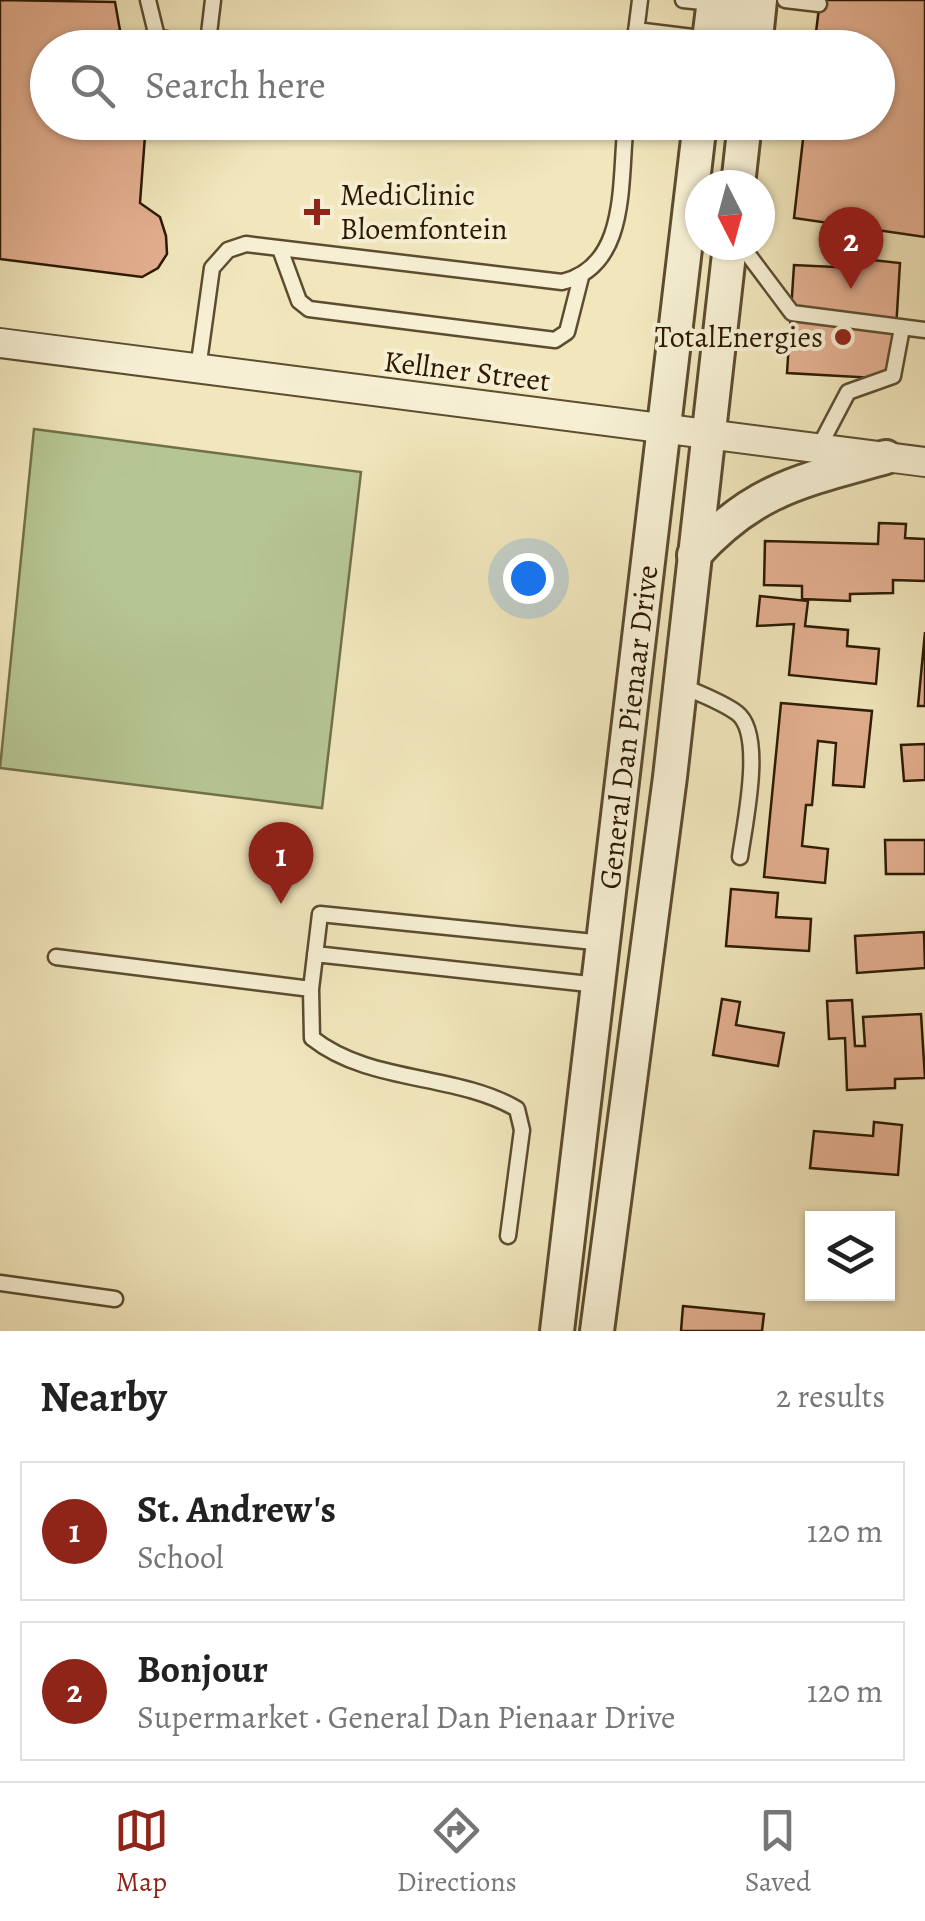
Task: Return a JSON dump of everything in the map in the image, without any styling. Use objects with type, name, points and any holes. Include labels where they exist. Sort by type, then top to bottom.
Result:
[{"type":"street","points":[[756,30],[760,0]]},
{"type":"street","name":"General Dan Pienaar Drive","points":[[558,1317],[698,140]]},
{"type":"street","points":[[740,170],[743,140]]},
{"type":"street","name":"General Dan Pienaar Drive","points":[[598,1321],[656,882],[728,260]]},
{"type":"street","name":"Kellner Street","points":[[0,343],[925,462]]},
{"type":"street","points":[[694,554],[724,522],[762,496],[886,457]]},
{"type":"street","points":[[598,986],[634,946],[656,882]]},
{"type":"street","points":[[558,1317],[598,1321]]},
{"type":"lane","points":[[148,0],[155,30]]},
{"type":"lane","points":[[209,30],[212,0]]},
{"type":"lane","points":[[640,0],[636,30],[712,18]]},
{"type":"lane","points":[[785,0],[819,4]]},
{"type":"lane","points":[[198,369],[212,268],[218,257],[246,244],[562,282],[581,278],[594,269],[612,240],[624,140]]},
{"type":"lane","points":[[280,248],[300,301],[310,309],[555,340],[567,332],[581,278]]},
{"type":"lane","points":[[752,260],[792,313],[925,330]]},
{"type":"lane","points":[[818,448],[848,392],[893,376],[902,328]]},
{"type":"lane","points":[[680,685],[740,714],[749,730],[752,768],[740,858]]},
{"type":"lane","points":[[508,1236],[522,1130],[518,1109],[499,1098],[388,1071],[320,1045],[309,1027],[320,914],[604,944]]},
{"type":"lane","points":[[315,954],[598,986]]},
{"type":"lane","points":[[56,956],[310,990]]},
{"type":"lane","points":[[0,1283],[116,1299]]},
{"type":"green space","points":[[34,429],[361,472],[322,808],[0,768]]},
{"type":"building","points":[[0,0],[115,2],[120,30],[30,30],[30,140],[145,140],[140,203],[160,217],[167,254],[158,268],[142,277],[0,259]]},
{"type":"building","points":[[820,0],[925,0],[925,237],[794,218],[803,140],[895,140],[895,30],[816,30]]},
{"type":"building","points":[[836,256],[900,263],[893,379],[787,373],[794,265],[835,267]]},
{"type":"building","points":[[879,523],[906,524],[905,538],[925,539],[925,581],[893,580],[893,593],[850,594],[850,601],[802,599],[802,586],[764,585],[765,541],[878,544]]},
{"type":"building","points":[[760,596],[808,601],[805,626],[848,630],[847,646],[879,649],[876,684],[789,675],[794,624],[757,626]]},
{"type":"building","points":[[925,632],[925,706],[918,706]]},
{"type":"building","points":[[781,703],[872,711],[864,787],[833,785],[836,743],[818,741],[812,805],[806,805],[802,846],[828,849],[825,883],[764,877]]},
{"type":"building","points":[[925,744],[925,780],[904,781],[901,745]]},
{"type":"building","points":[[885,840],[925,840],[925,874],[886,874]]},
{"type":"building","points":[[731,889],[778,893],[776,917],[811,919],[809,951],[726,946]]},
{"type":"building","points":[[924,932],[925,968],[857,973],[855,936]]},
{"type":"building","points":[[722,999],[740,1002],[736,1025],[784,1033],[778,1066],[713,1055]]},
{"type":"building","points":[[852,1000],[855,1046],[865,1046],[863,1017],[921,1014],[925,1078],[895,1079],[895,1088],[847,1090],[845,1038],[829,1039],[827,1001]]},
{"type":"building","points":[[874,1122],[902,1125],[898,1175],[810,1168],[814,1131],[873,1136]]},
{"type":"building","points":[[683,1306],[764,1314],[762,1331],[681,1331]]},
{"type":"place","name":"MediClinic Bloemfontein","points":[[317,212]]},
{"type":"place","name":"Bonjour","points":[[851,289]]},
{"type":"place","name":"TotalEnergies","points":[[843,337]]},
{"type":"place","name":"St. Andrew's","points":[[281,904]]}]
